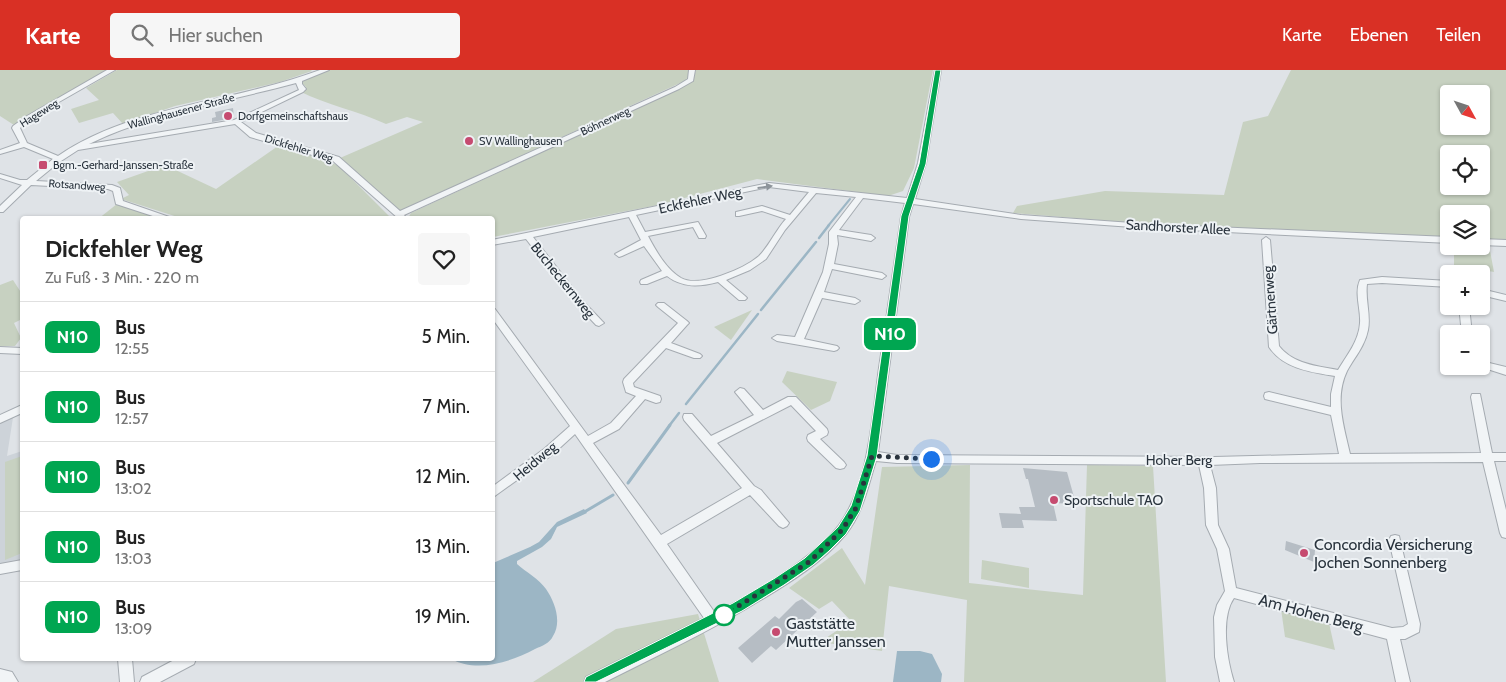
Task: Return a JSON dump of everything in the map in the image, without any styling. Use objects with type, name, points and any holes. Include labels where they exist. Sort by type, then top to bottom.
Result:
[{"type":"street","name":"Hageweg","points":[[59,159],[24,144],[16,128],[29,117],[112,70]]},
{"type":"street","name":"Wallinghausener Straße","points":[[0,210],[29,182],[59,159],[78,147],[116,129],[147,118],[299,80],[326,70]]},
{"type":"street","name":"Böhnerweg","points":[[401,216],[677,88],[691,80],[692,70]]},
{"type":"street","points":[[591,682],[749,601],[802,566],[842,530],[856,508],[872,456],[909,201],[922,164],[938,70]]},
{"type":"street","points":[[78,147],[83,149],[236,122],[301,91],[303,89],[298,84],[299,80]]},
{"type":"street","name":"Dickfehler Weg","points":[[236,122],[253,135],[336,159],[401,216]]},
{"type":"street","points":[[0,152],[24,144]]},
{"type":"street","points":[[0,176],[19,182],[29,182]]},
{"type":"street","name":"Rotsandweg","points":[[29,182],[109,187],[117,190],[119,202],[162,216]]},
{"type":"street","name":"Eckfehler Weg","points":[[495,242],[769,185],[909,201]]},
{"type":"street","points":[[632,215],[644,239],[669,272],[680,282],[697,284],[719,279],[742,270],[762,257],[778,234],[807,202],[814,190]]},
{"type":"street","points":[[798,341],[829,266],[835,245],[834,232],[859,200],[860,195]]},
{"type":"street","name":"Sandhorster Allee","points":[[909,201],[1021,217],[1172,227],[1440,240]]},
{"type":"street","points":[[739,214],[762,208],[792,218]]},
{"type":"street","points":[[619,254],[644,239],[695,224],[702,236]]},
{"type":"street","points":[[834,232],[871,238]]},
{"type":"street","name":"Bucheckernweg","points":[[528,236],[574,296],[599,323]]},
{"type":"street","name":"Gärtnerweg","points":[[1266,240],[1274,347],[1278,354],[1287,360],[1341,374]]},
{"type":"street","points":[[1490,242],[1506,243]]},
{"type":"street","points":[[829,266],[882,276]]},
{"type":"street","points":[[644,282],[669,272]]},
{"type":"street","points":[[719,279],[742,298]]},
{"type":"street","points":[[1346,458],[1335,395],[1341,374],[1362,337],[1366,321],[1362,289],[1363,282],[1382,280],[1440,283]]},
{"type":"street","points":[[818,294],[855,301]]},
{"type":"street","points":[[1490,294],[1506,298]]},
{"type":"street","points":[[656,399],[630,389],[628,382],[684,323],[662,305]]},
{"type":"street","points":[[495,315],[713,620]]},
{"type":"street","points":[[777,338],[834,348]]},
{"type":"street","points":[[664,344],[697,356]]},
{"type":"street","points":[[0,350],[20,351]]},
{"type":"street","points":[[1490,367],[1506,371]]},
{"type":"street","points":[[740,392],[761,415]]},
{"type":"street","points":[[586,442],[615,426],[643,395]]},
{"type":"street","points":[[1269,396],[1337,412]]},
{"type":"street","points":[[1476,397],[1487,457],[1506,533]]},
{"type":"street","points":[[710,442],[792,400],[823,432],[812,438],[840,465]]},
{"type":"street","points":[[0,419],[20,410]]},
{"type":"street","points":[[688,417],[750,489],[757,493],[783,523]]},
{"type":"street","name":"Heidweg","points":[[495,492],[541,457],[576,426]]},
{"type":"street","name":"Hoher Berg","points":[[872,456],[897,459],[1203,460],[1506,458]]},
{"type":"street","points":[[1203,460],[1210,488],[1212,525],[1223,549],[1231,592],[1223,605],[1220,616],[1223,665],[1227,682]]},
{"type":"street","points":[[659,542],[750,489]]},
{"type":"street","points":[[1395,540],[1414,628],[1392,634],[1403,682]]},
{"type":"street","points":[[0,569],[20,566]]},
{"type":"street","name":"Am Hohen Berg","points":[[1231,592],[1392,634]]},
{"type":"street","points":[[125,661],[127,682]]},
{"type":"street","points":[[147,682],[185,661]]},
{"type":"street","points":[[0,676],[7,677],[11,682]]},
{"type":"shaded area","points":[[14,411],[7,456],[20,452],[20,561],[0,565],[0,416]]},
{"type":"green space","points":[[0,70],[107,70],[14,125],[0,116]]},
{"type":"green space","points":[[117,70],[312,71],[280,82],[175,106],[123,124],[113,113],[79,123],[71,109],[99,100],[86,88]]},
{"type":"green space","points":[[322,70],[689,70],[689,79],[400,211],[340,158],[423,122],[407,117],[386,124],[299,91],[306,87],[302,83],[302,79]]},
{"type":"green space","points":[[696,70],[933,70],[914,168],[903,191],[888,196],[757,179],[658,205],[495,237],[495,216],[409,216],[411,213],[693,81]]},
{"type":"green space","points":[[1291,70],[1506,70],[1506,243],[1490,242],[1490,205],[1440,205],[1440,240],[1136,223],[1013,213],[1017,206],[1105,191],[1224,195],[1243,122],[1268,116]]},
{"type":"green space","points":[[278,146],[320,158],[339,166],[389,216],[175,216],[121,199],[129,195],[117,182],[165,165],[216,189]]},
{"type":"green space","points":[[117,204],[153,216],[102,216]]},
{"type":"green space","points":[[1490,250],[1494,272],[1490,271],[1490,265],[1454,265],[1454,255],[1490,255]]},
{"type":"green space","points":[[13,280],[20,291],[20,320],[14,323],[20,339],[15,346],[0,346],[0,285]]},
{"type":"green space","points":[[752,310],[731,340],[714,327]]},
{"type":"green space","points":[[787,371],[837,382],[830,401],[811,410],[782,382]]},
{"type":"green space","points":[[20,457],[20,554],[5,560],[5,462]]},
{"type":"green space","points":[[970,465],[969,583],[1083,595],[1087,465],[1153,466],[1166,682],[964,682],[967,600],[889,586],[882,651],[820,642],[851,621],[832,601],[819,609],[789,588],[842,548],[865,585],[882,467]]},
{"type":"green space","points":[[982,560],[1029,568],[1029,588],[981,579]]},
{"type":"green space","points":[[1281,609],[1329,623],[1335,650],[1285,637]]},
{"type":"green space","points":[[698,614],[719,682],[533,682],[616,629]]},
{"type":"water","points":[[584,509],[587,513],[557,527],[551,539],[542,547],[517,561],[517,564],[543,585],[552,600],[556,612],[557,625],[550,641],[505,662],[472,665],[456,661],[495,661],[495,562],[539,542],[557,522]]},
{"type":"water","points":[[897,651],[920,651],[932,654],[942,674],[941,682],[893,682]]},
{"type":"building","name":"Dorfgemeinschaftshaus","points":[[233,108],[234,118],[212,122],[212,118],[216,117],[215,112]]},
{"type":"building","name":"Sportschule TAO","points":[[1023,468],[1067,472],[1076,504],[1053,503],[1057,521],[1022,520],[1024,528],[1002,528],[999,513],[1021,514],[1019,507],[1035,507],[1028,479],[1026,479]]},
{"type":"building","name":"Concordia Versicherung Jochen Sonnenberg","points":[[1286,541],[1315,550],[1314,562],[1285,550]]},
{"type":"building","name":"Gaststätte Mutter Janssen","points":[[802,599],[817,612],[776,650],[771,646],[752,663],[738,648],[775,616],[779,619],[796,602]]},
{"type":"waterway","points":[[828,226],[850,199]]},
{"type":"waterway","points":[[819,238],[829,225]]},
{"type":"waterway","points":[[761,310],[816,242]]},
{"type":"waterway","points":[[686,404],[758,314]]},
{"type":"waterway","points":[[669,426],[679,413]]},
{"type":"waterway","points":[[628,483],[670,425]]},
{"type":"waterway","points":[[586,511],[613,495]]},
{"type":"bus line","name":"N10","points":[[591,682],[749,601],[780,582],[809,562],[825,547],[842,530],[856,508],[872,456],[905,216],[922,164],[938,70]]},
{"type":"place","name":"Dorfgemeinschaftshaus","points":[[228,116]]},
{"type":"place","name":"SV Wallinghausen","points":[[469,141]]},
{"type":"place","name":"Bgm.-Gerhard-Janssen-Straße","points":[[43,165]]},
{"type":"place","name":"Sportschule TAO","points":[[1054,500]]},
{"type":"place","name":"Concordia Versicherung Jochen Sonnenberg","points":[[1304,553]]},
{"type":"place","name":"Gaststätte Mutter Janssen","points":[[776,632]]},
{"type":"route","points":[[724,615],[780,582],[809,562],[842,530],[856,508],[872,456],[897,459],[931,459]]}]
